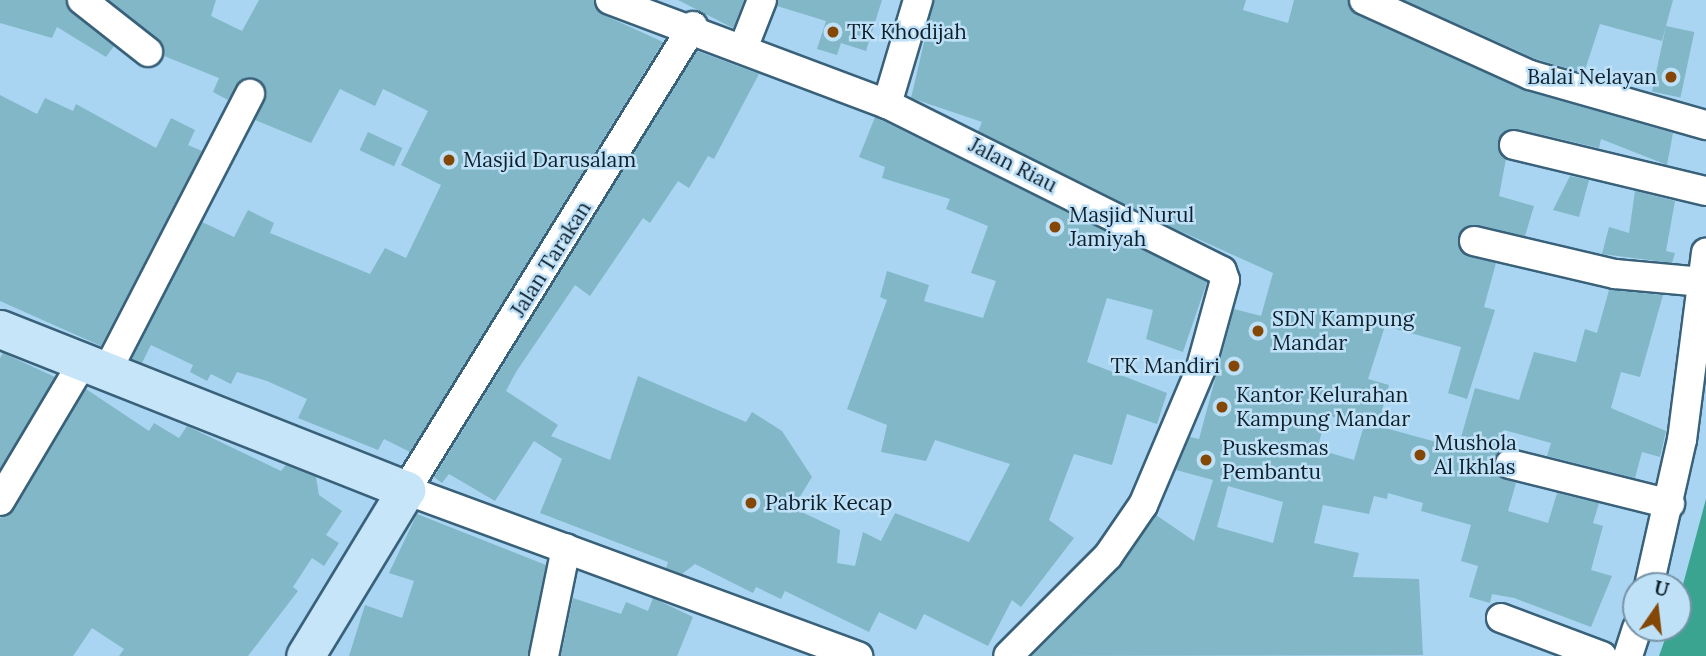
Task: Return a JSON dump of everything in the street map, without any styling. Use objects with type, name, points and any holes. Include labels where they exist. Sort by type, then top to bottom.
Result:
[{"type":"main road","points":[[0,329],[406,489],[305,656]]},
{"type":"street","points":[[82,0],[148,51]]},
{"type":"street","name":"Jalan Riau","points":[[610,0],[693,26],[887,104],[1224,275],[1178,434],[1143,505],[1108,556],[1008,656]]},
{"type":"street","points":[[744,46],[762,0]]},
{"type":"street","points":[[887,104],[918,0]]},
{"type":"street","points":[[1364,0],[1530,75],[1706,125]]},
{"type":"street","name":"Jalan Tarakan","points":[[406,489],[693,26]]},
{"type":"street","points":[[0,501],[95,367],[250,94]]},
{"type":"street","points":[[1514,145],[1706,191]]},
{"type":"street","points":[[1474,241],[1615,274],[1703,282]]},
{"type":"street","points":[[1653,572],[1670,504],[1706,253]]},
{"type":"street","points":[[1510,464],[1670,504]]},
{"type":"street","points":[[406,489],[858,656]]},
{"type":"street","points":[[544,656],[566,548]]},
{"type":"street","points":[[1501,618],[1602,656]]},
{"type":"shaded area","points":[[1706,499],[1706,656],[1659,656],[1664,642],[1692,642],[1692,572],[1686,572]]},
{"type":"building","points":[[0,0],[66,0],[72,13],[114,46],[106,57],[57,27],[52,38],[0,23]]},
{"type":"building","points":[[109,0],[216,0],[211,16],[242,31],[259,0],[594,0],[604,15],[663,42],[410,452],[384,439],[378,450],[298,418],[307,399],[267,381],[237,372],[231,384],[211,374],[207,381],[190,372],[193,365],[151,345],[142,363],[132,359],[202,222],[234,237],[248,210],[274,223],[270,233],[370,274],[385,248],[406,258],[441,185],[401,165],[428,111],[383,89],[375,106],[340,89],[311,143],[255,120],[267,94],[258,80],[241,80],[228,100],[213,92],[219,78],[164,56],[158,39]]},
{"type":"building","points":[[678,0],[744,0],[733,28]]},
{"type":"building","points":[[778,0],[882,0],[866,51],[841,43],[837,55],[817,49],[826,21],[777,6]]},
{"type":"building","points":[[934,0],[1246,0],[1243,10],[1288,23],[1294,0],[1348,0],[1357,15],[1523,90],[1673,133],[1667,165],[1601,139],[1599,148],[1518,129],[1502,133],[1498,149],[1506,159],[1499,196],[1534,206],[1525,236],[1477,225],[1458,237],[1463,254],[1496,263],[1484,307],[1495,310],[1467,399],[1448,393],[1461,347],[1385,326],[1368,379],[1389,385],[1378,426],[1458,448],[1475,388],[1519,400],[1534,352],[1576,362],[1585,329],[1597,333],[1609,290],[1663,295],[1640,377],[1621,372],[1611,408],[1666,431],[1660,457],[1642,452],[1635,478],[1547,456],[1551,443],[1504,430],[1494,461],[1498,475],[1516,483],[1508,511],[1548,523],[1557,493],[1599,503],[1593,523],[1603,526],[1591,570],[1612,576],[1591,627],[1514,598],[1492,594],[1490,603],[1469,597],[1478,566],[1461,561],[1471,525],[1421,511],[1423,503],[1388,493],[1387,499],[1374,496],[1369,514],[1323,505],[1314,543],[1359,553],[1353,577],[1419,579],[1423,655],[1032,656],[1120,568],[1156,515],[1194,541],[1213,480],[1176,470],[1190,437],[1199,439],[1234,309],[1261,316],[1273,273],[1167,225],[1169,218],[1137,210],[978,131],[982,122],[911,98]],"holes":[[[1327,415],[1364,425],[1354,460],[1317,449]],[[1228,486],[1283,502],[1273,543],[1217,527]]]},
{"type":"building","points":[[1404,0],[1673,0],[1662,41],[1600,24],[1584,73],[1536,59]]},
{"type":"building","name":"Balai Nelayan","points":[[1666,26],[1694,32],[1680,98],[1652,92]]},
{"type":"building","points":[[697,51],[759,74],[714,159],[708,156],[689,188],[678,181],[650,223],[643,218],[590,296],[575,285],[516,372],[506,391],[558,425],[551,436],[610,460],[638,376],[746,422],[752,412],[782,431],[812,477],[793,508],[840,530],[837,563],[855,566],[863,532],[881,541],[895,513],[969,542],[1010,464],[935,440],[926,461],[881,452],[887,425],[847,409],[887,300],[880,297],[887,271],[929,285],[924,301],[983,318],[996,281],[971,273],[988,226],[946,209],[950,199],[882,178],[885,167],[859,157],[875,117],[1207,282],[1183,352],[1146,339],[1153,310],[1107,298],[1087,362],[1167,393],[1157,424],[1127,414],[1112,465],[1074,454],[1049,520],[1074,538],[1021,607],[1012,600],[988,646],[924,614],[916,630],[879,612],[869,632],[785,591],[781,599],[756,587],[753,593],[695,564],[682,574],[666,568],[668,562],[540,513],[562,459],[534,441],[495,501],[449,474],[442,483],[434,477]]},
{"type":"building","points":[[0,95],[37,114],[45,98],[73,111],[76,104],[156,148],[171,118],[195,130],[188,145],[202,151],[101,346],[0,301]]},
{"type":"building","points":[[368,132],[402,148],[394,166],[360,150]]},
{"type":"building","points":[[1570,176],[1589,180],[1579,217],[1553,210]]},
{"type":"building","points":[[1635,191],[1675,201],[1666,251],[1675,253],[1672,263],[1602,254],[1609,227],[1629,233]]},
{"type":"building","points":[[3,353],[55,377],[0,469],[0,358]]},
{"type":"building","points":[[86,389],[149,431],[154,423],[179,438],[187,426],[281,471],[286,465],[316,477],[319,495],[342,511],[326,535],[339,543],[324,566],[312,558],[293,587],[298,591],[248,656],[119,656],[124,649],[92,628],[73,656],[0,656],[0,518],[14,510]]},
{"type":"building","points":[[417,514],[546,565],[528,656],[349,656],[365,605],[402,618],[414,581],[389,573]]},
{"type":"building","points":[[573,598],[621,614],[626,602],[648,611],[653,598],[693,617],[677,656],[561,656]]},
{"type":"place","name":"TK Khodijah","points":[[833,32]]},
{"type":"place","name":"Balai Nelayan","points":[[1671,77]]},
{"type":"place","name":"Masjid Darusalam","points":[[449,160]]},
{"type":"place","name":"Masjid Nurul Jamiyah","points":[[1055,227]]},
{"type":"place","name":"SDN Kampung Mandar","points":[[1258,331]]},
{"type":"place","name":"TK Mandiri","points":[[1234,366]]},
{"type":"place","name":"Kantor Kelurahan Kampung Mandar","points":[[1222,407]]},
{"type":"place","name":"Mushola Al Ikhlas","points":[[1420,455]]},
{"type":"place","name":"Puskesmas Pembantu","points":[[1206,460]]},
{"type":"place","name":"Pabrik Kecap","points":[[751,503]]}]
